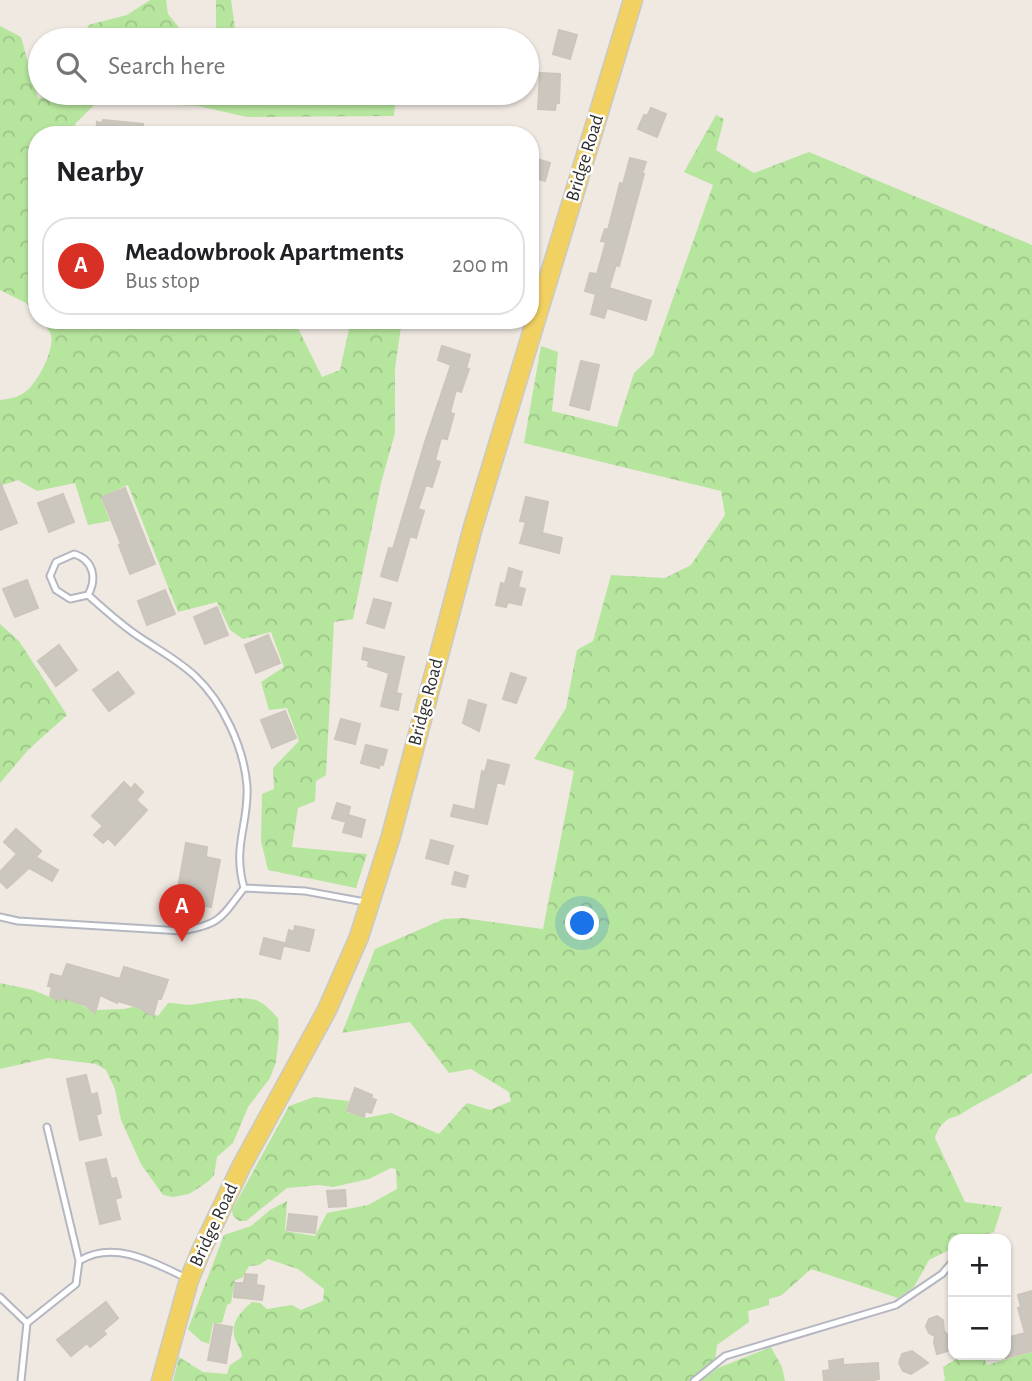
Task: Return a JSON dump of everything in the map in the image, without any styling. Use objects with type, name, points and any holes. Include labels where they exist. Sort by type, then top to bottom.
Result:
[{"type":"main road","name":"Bridge Road","points":[[539,310],[633,0]]},
{"type":"main road","name":"Bridge Road","points":[[161,1381],[189,1280],[241,1167],[327,1010],[371,903],[473,527],[533,329]]},
{"type":"lane","points":[[75,554],[86,559],[93,574],[93,584],[88,595],[70,599],[56,590],[50,576],[56,562],[75,554]]},
{"type":"lane","points":[[88,595],[130,630],[195,676],[227,721],[239,750],[247,787],[238,852],[244,888]]},
{"type":"lane","points":[[244,888],[305,891],[371,903]]},
{"type":"lane","points":[[0,917],[18,921],[182,931],[221,919],[244,888]]},
{"type":"lane","points":[[21,1381],[27,1323],[76,1284],[79,1261],[47,1127]]},
{"type":"lane","points":[[79,1261],[91,1253],[108,1251],[130,1255],[189,1280]]},
{"type":"lane","points":[[694,1381],[725,1356],[896,1305],[942,1274],[948,1267]]},
{"type":"lane","points":[[0,1297],[27,1323]]},
{"type":"green space","points":[[150,0],[166,0],[168,14],[179,28],[87,28],[88,25],[127,15]]},
{"type":"green space","points":[[216,0],[231,0],[235,28],[216,28]]},
{"type":"green space","points":[[0,26],[21,37],[28,63],[28,105],[94,105],[75,126],[28,126],[28,305],[0,290]]},
{"type":"green space","points":[[178,105],[395,105],[394,116],[247,117],[198,106]]},
{"type":"green space","points":[[716,115],[724,119],[716,150],[754,173],[809,152],[1032,245],[1032,1073],[947,1120],[939,1128],[935,1138],[965,1202],[1002,1207],[994,1232],[948,1234],[948,1250],[929,1260],[914,1287],[898,1298],[811,1269],[782,1295],[769,1299],[769,1305],[748,1311],[749,1322],[717,1345],[715,1360],[689,1381],[173,1381],[179,1357],[203,1372],[227,1374],[230,1365],[242,1357],[234,1335],[235,1324],[240,1314],[252,1302],[260,1303],[267,1309],[292,1305],[301,1310],[323,1301],[324,1289],[298,1269],[268,1259],[259,1265],[249,1266],[242,1278],[235,1280],[231,1303],[227,1305],[222,1323],[213,1323],[209,1344],[201,1341],[188,1329],[224,1235],[251,1226],[270,1210],[287,1201],[285,1231],[315,1236],[327,1213],[368,1205],[397,1189],[396,1169],[391,1168],[369,1179],[333,1187],[319,1185],[287,1188],[246,1221],[239,1221],[233,1216],[232,1210],[289,1106],[314,1097],[349,1101],[346,1112],[365,1118],[391,1113],[439,1134],[467,1103],[490,1110],[511,1101],[509,1092],[471,1069],[449,1073],[410,1022],[342,1033],[375,949],[444,919],[463,918],[543,929],[574,771],[534,759],[566,708],[577,650],[593,641],[611,575],[665,578],[691,565],[725,515],[721,491],[524,443],[541,346],[558,352],[552,411],[617,427],[634,373],[653,355],[713,185],[684,172]]},
{"type":"green space","points":[[47,329],[298,329],[322,377],[340,370],[349,329],[401,329],[395,368],[395,433],[381,483],[353,619],[334,622],[326,775],[316,781],[315,801],[298,808],[292,847],[367,854],[356,888],[268,870],[261,841],[262,794],[274,789],[273,768],[299,741],[287,708],[269,710],[261,682],[284,667],[271,632],[243,639],[230,630],[217,602],[178,612],[128,485],[101,497],[110,521],[88,525],[75,483],[37,491],[18,480],[0,486],[0,400],[17,396],[33,384],[50,350],[50,333]]},
{"type":"green space","points":[[0,624],[19,641],[67,715],[28,750],[0,783]]},
{"type":"green space","points":[[0,983],[33,990],[59,1001],[60,998],[70,1000],[95,1013],[96,1010],[137,1006],[158,1016],[168,1003],[193,1005],[242,998],[256,1000],[268,1008],[278,1018],[276,1062],[270,1078],[248,1107],[233,1143],[217,1157],[214,1175],[209,1181],[189,1194],[173,1197],[163,1195],[141,1164],[121,1120],[115,1089],[106,1070],[96,1064],[48,1058],[0,1069]]},
{"type":"green space","points":[[771,1347],[782,1367],[785,1381],[700,1381],[718,1368]]},
{"type":"green space","points":[[1032,1352],[1032,1381],[943,1381],[943,1367],[955,1360],[985,1360],[987,1365]]},
{"type":"building","points":[[559,30],[577,35],[570,59],[553,54]]},
{"type":"building","points":[[540,73],[560,74],[559,103],[556,103],[555,110],[538,109]]},
{"type":"building","points":[[651,108],[666,114],[657,137],[638,129],[644,115],[647,116]]},
{"type":"building","points":[[103,120],[143,124],[97,126],[97,122],[102,123]]},
{"type":"building","points":[[630,158],[646,162],[619,266],[616,265],[609,288],[651,301],[646,320],[607,308],[604,318],[591,314],[596,294],[585,291],[590,273],[597,274],[606,242],[601,241],[605,229],[608,230],[620,183],[623,184]]},
{"type":"building","points":[[539,160],[550,163],[545,181],[539,179]]},
{"type":"building","points":[[442,346],[470,355],[466,368],[469,369],[461,392],[456,390],[450,413],[454,414],[447,439],[441,438],[435,460],[440,462],[432,487],[426,485],[418,509],[424,511],[416,538],[410,536],[397,581],[381,576],[389,548],[393,549],[451,365],[438,360]]},
{"type":"building","points":[[581,361],[599,365],[589,410],[570,405]]},
{"type":"building","points":[[0,482],[17,523],[0,530]]},
{"type":"building","points":[[125,488],[155,564],[130,574],[102,497]]},
{"type":"building","points":[[63,494],[74,522],[49,532],[38,503]]},
{"type":"building","points":[[526,497],[548,502],[542,533],[562,538],[559,553],[520,543],[526,522],[520,521]]},
{"type":"building","points":[[509,568],[522,572],[518,587],[525,589],[521,605],[508,602],[506,607],[496,605],[501,583],[505,584]]},
{"type":"building","points":[[27,580],[38,608],[15,617],[3,589]]},
{"type":"building","points":[[165,590],[175,614],[147,625],[138,601]]},
{"type":"building","points":[[374,599],[391,603],[384,628],[367,623]]},
{"type":"building","points":[[217,607],[228,635],[205,644],[194,617]]},
{"type":"building","points":[[268,635],[280,663],[256,673],[245,645]]},
{"type":"building","points":[[59,645],[77,670],[56,686],[38,661]]},
{"type":"building","points":[[364,648],[404,657],[396,693],[401,694],[398,710],[381,706],[389,673],[368,666],[369,661],[362,659]]},
{"type":"building","points":[[118,672],[134,693],[109,711],[93,690]]},
{"type":"building","points":[[511,673],[526,678],[516,703],[503,699]]},
{"type":"building","points":[[469,700],[486,705],[479,731],[463,723]]},
{"type":"building","points":[[285,711],[296,738],[272,748],[261,720]]},
{"type":"building","points":[[341,719],[360,724],[355,744],[335,739]]},
{"type":"building","points":[[366,745],[387,750],[383,765],[380,764],[379,768],[361,763]]},
{"type":"building","points":[[488,760],[509,765],[504,784],[497,782],[487,824],[451,816],[454,805],[475,810],[482,771],[485,772]]},
{"type":"building","points":[[124,782],[131,789],[135,784],[143,792],[136,800],[147,810],[115,845],[108,838],[103,843],[94,835],[103,826],[92,816]]},
{"type":"building","points":[[337,803],[350,807],[348,815],[365,820],[361,837],[343,832],[346,822],[332,818]]},
{"type":"building","points":[[16,829],[41,851],[36,857],[58,870],[52,881],[29,868],[7,888],[0,881],[0,872],[17,854],[4,842]]},
{"type":"building","points":[[431,840],[453,846],[448,864],[426,858]]},
{"type":"building","points":[[186,843],[207,847],[206,857],[220,860],[211,907],[202,905],[201,912],[189,909],[191,897],[177,894]]},
{"type":"building","points":[[455,872],[468,876],[465,887],[452,884]]},
{"type":"building","points":[[295,926],[314,930],[309,951],[285,946],[289,930],[294,932]]},
{"type":"building","points":[[264,938],[284,943],[280,959],[260,954]]},
{"type":"building","points":[[67,964],[120,979],[124,967],[168,980],[161,999],[158,998],[153,1016],[138,1007],[118,1001],[117,1003],[100,995],[95,1013],[85,1005],[61,997],[60,1001],[50,996],[52,987],[48,986],[51,974],[62,977]]},
{"type":"building","points":[[86,1075],[91,1095],[97,1093],[101,1113],[96,1115],[101,1135],[80,1140],[67,1079]]},
{"type":"building","points":[[355,1088],[372,1095],[371,1098],[376,1100],[371,1113],[365,1111],[364,1117],[347,1111]]},
{"type":"building","points":[[106,1159],[111,1179],[116,1178],[121,1197],[115,1199],[120,1219],[100,1224],[86,1163]]},
{"type":"building","points":[[345,1190],[346,1206],[329,1207],[327,1191]]},
{"type":"building","points":[[289,1214],[317,1217],[315,1233],[287,1230]]},
{"type":"building","points":[[245,1274],[257,1275],[256,1285],[264,1286],[262,1300],[234,1297],[235,1283],[244,1283]]},
{"type":"building","points":[[1032,1291],[1032,1351],[1011,1357],[1011,1337],[1025,1333],[1018,1308],[1021,1307],[1018,1295]]},
{"type":"building","points":[[106,1302],[118,1318],[103,1331],[106,1334],[90,1347],[87,1343],[71,1356],[57,1340]]},
{"type":"building","points":[[937,1316],[943,1320],[944,1331],[948,1336],[948,1351],[937,1354],[935,1336],[929,1333],[926,1326],[929,1319]]},
{"type":"building","points":[[215,1324],[232,1327],[226,1363],[208,1360]]},
{"type":"building","points":[[912,1351],[928,1363],[911,1374],[903,1371],[899,1363],[902,1354]]},
{"type":"building","points":[[843,1359],[843,1365],[878,1363],[879,1379],[824,1381],[823,1371],[830,1370],[829,1361]]},
{"type":"place","name":"Meadowbrook Apartments","points":[[182,942]]}]
